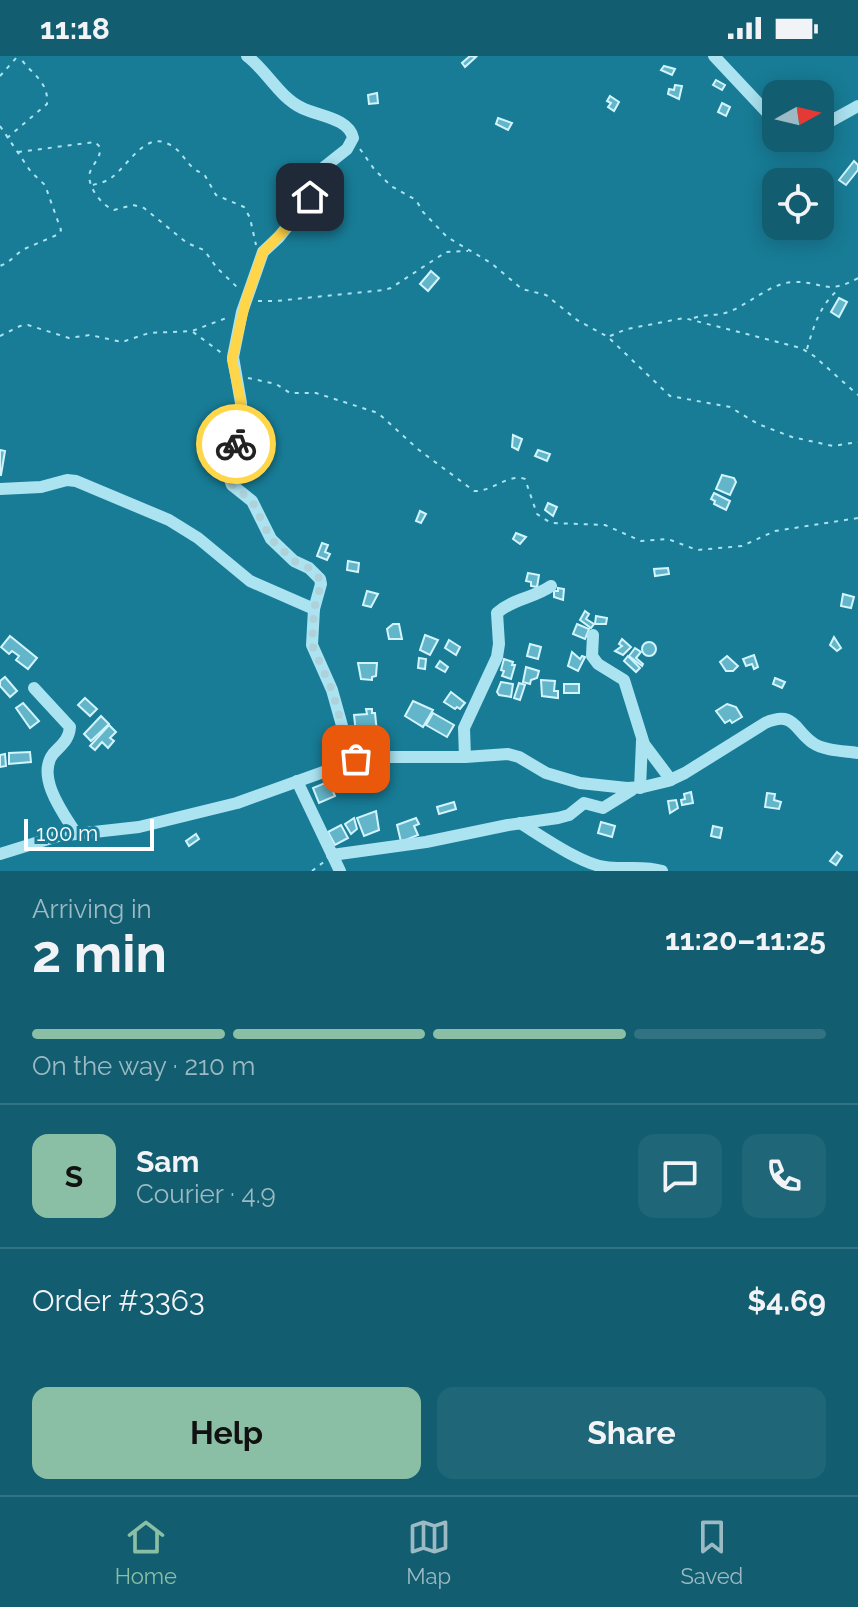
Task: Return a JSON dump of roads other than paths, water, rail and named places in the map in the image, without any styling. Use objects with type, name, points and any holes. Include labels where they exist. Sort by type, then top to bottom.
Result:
[{"type":"street","points":[[247,56],[290,101],[321,117],[345,124],[352,131],[353,138],[347,149],[323,168],[306,203],[263,252],[244,306],[232,360],[241,403],[241,423],[228,475],[229,480],[252,501],[271,539],[294,561],[309,568],[320,579],[314,609],[313,651],[332,690],[346,742],[356,759]]},
{"type":"street","points":[[714,56],[762,107]]},
{"type":"street","points":[[834,119],[858,106]]},
{"type":"street","points":[[0,489],[76,481],[169,520],[198,538],[250,581],[314,609]]},
{"type":"street","points":[[465,757],[464,728],[497,657],[497,613],[551,586]]},
{"type":"street","points":[[593,635],[592,656],[598,664],[624,680],[642,738],[651,756],[671,780]]},
{"type":"street","points":[[34,688],[70,727],[68,737],[50,758],[48,775],[59,808],[75,832]]},
{"type":"street","points":[[332,855],[564,817],[584,803],[603,808],[637,788],[671,780],[765,723],[782,718],[797,725],[815,744],[858,753]]},
{"type":"street","points":[[637,788],[642,738]]},
{"type":"street","points":[[0,854],[75,832],[139,827],[237,803],[356,759],[375,756],[508,754],[546,773],[580,783],[637,788]]},
{"type":"street","points":[[297,781],[340,871]]},
{"type":"street","points":[[520,823],[573,855],[600,866],[645,867],[662,871]]}]
